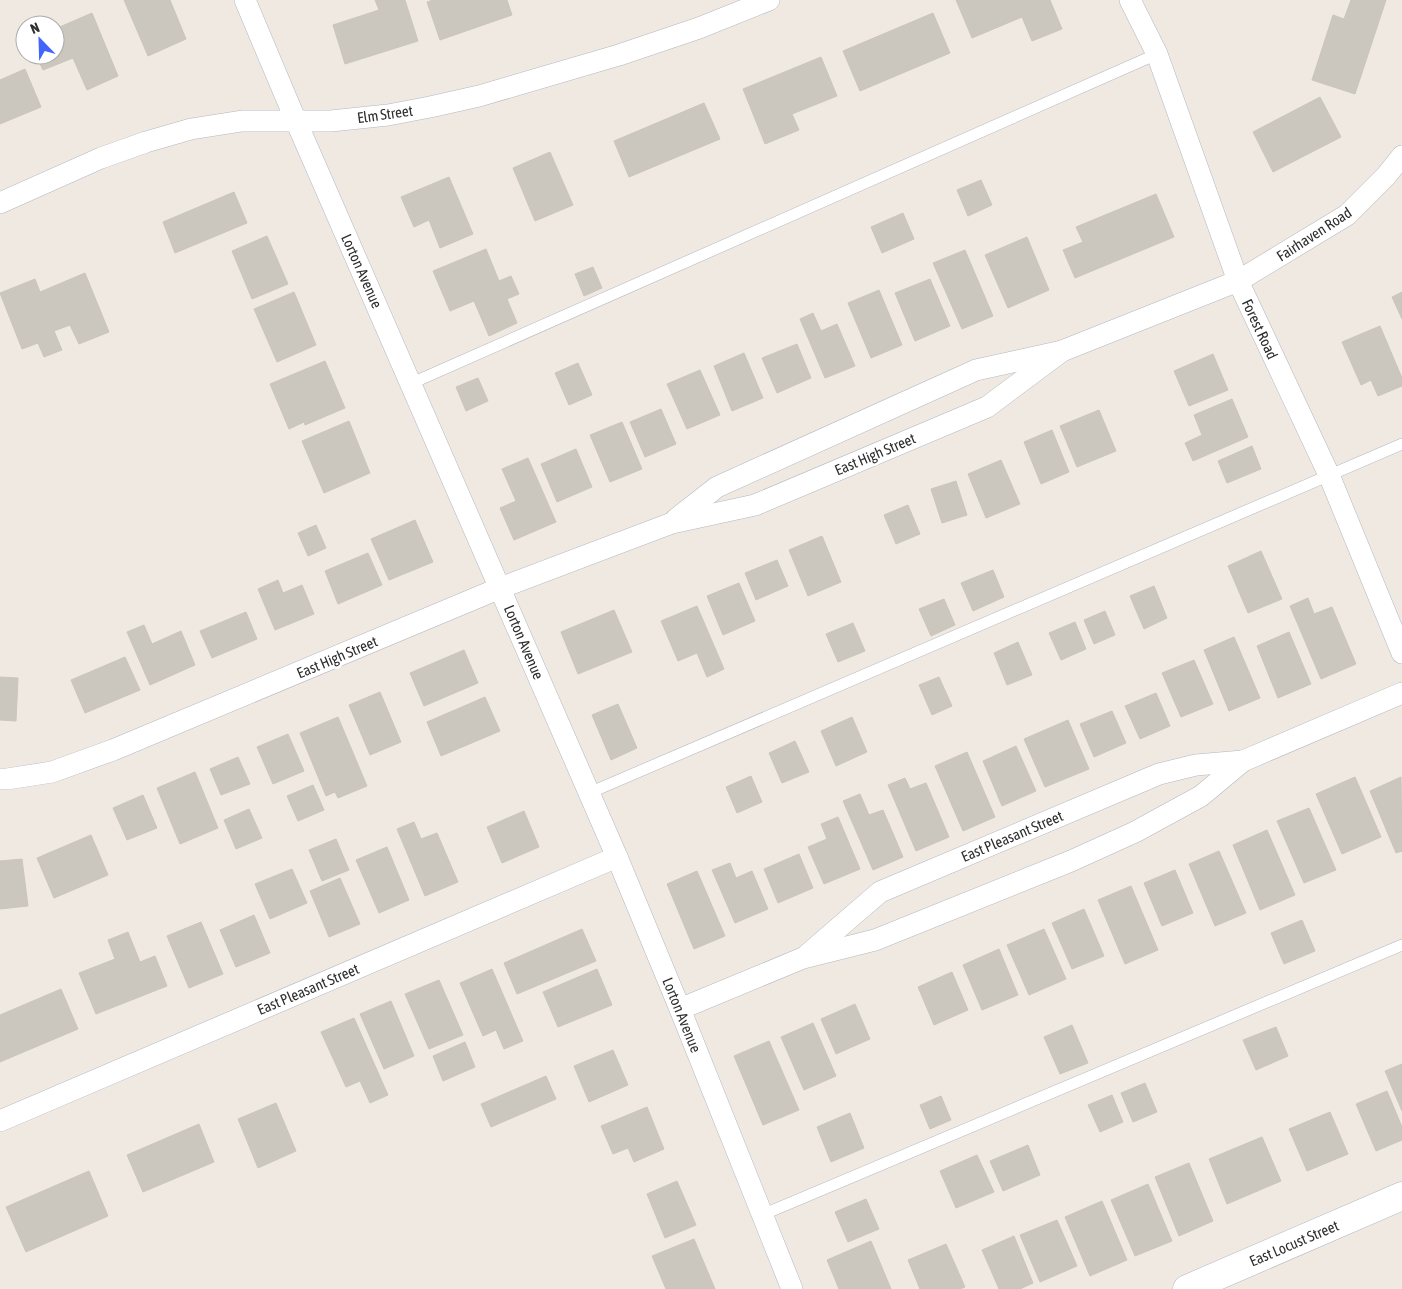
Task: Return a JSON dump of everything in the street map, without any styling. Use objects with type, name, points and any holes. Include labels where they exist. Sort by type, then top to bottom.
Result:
[{"type":"main road","name":"East Locust Street","points":[[1187,1289],[1402,1196]]},
{"type":"street","name":"Lorton Avenue","points":[[246,0],[296,121],[412,383],[617,857],[792,1289]]},
{"type":"street","name":"Elm Street","points":[[0,203],[101,158],[191,129],[242,121],[331,121],[388,115],[479,96],[620,55],[699,28],[768,0]]},
{"type":"street","name":"Forest Road","points":[[1130,0],[1157,54],[1238,281],[1329,475],[1402,653]]},
{"type":"street","name":"Fairhaven Road","points":[[1238,281],[1347,215],[1386,176],[1402,156]]},
{"type":"street","name":"East High Street","points":[[672,523],[717,487],[976,370],[1062,351],[1238,281]]},
{"type":"street","name":"East High Street","points":[[0,779],[7,780],[52,772],[113,750],[500,588],[672,523],[755,505],[987,407],[1062,351]]},
{"type":"street","name":"East Pleasant Street","points":[[680,1009],[803,958],[875,940],[1071,861],[1135,832],[1201,796],[1243,761],[1402,693]]},
{"type":"street","name":"East Pleasant Street","points":[[803,958],[880,892],[1159,774],[1196,765],[1243,761]]},
{"type":"street","name":"East Pleasant Street","points":[[0,1121],[617,857]]},
{"type":"lane","points":[[412,383],[1157,54]]},
{"type":"lane","points":[[589,793],[1402,444]]},
{"type":"lane","points":[[762,1215],[1402,945]]},
{"type":"building","points":[[124,0],[170,0],[186,39],[148,56]]},
{"type":"building","points":[[375,0],[405,0],[418,41],[345,64],[333,25],[379,10]]},
{"type":"building","points":[[433,0],[507,0],[512,15],[440,40],[427,2]]},
{"type":"building","points":[[956,0],[1050,0],[1062,29],[1032,41],[1022,17],[972,38]]},
{"type":"building","points":[[1351,0],[1386,0],[1355,94],[1312,80],[1333,15],[1344,19]]},
{"type":"building","points":[[92,13],[118,76],[87,90],[73,58],[65,61],[65,25]]},
{"type":"building","points":[[933,13],[950,53],[860,91],[843,51]]},
{"type":"building","points":[[821,57],[837,96],[792,114],[799,130],[765,144],[743,89]]},
{"type":"building","points":[[41,65],[56,65],[43,70]]},
{"type":"building","points":[[25,69],[41,107],[0,124],[0,80]]},
{"type":"building","points":[[1320,97],[1341,137],[1273,172],[1253,132]]},
{"type":"building","points":[[704,103],[720,139],[629,177],[614,141]]},
{"type":"building","points":[[550,152],[573,205],[535,221],[513,168]]},
{"type":"building","points":[[449,177],[473,234],[440,248],[429,220],[414,227],[401,197]]},
{"type":"building","points":[[981,180],[992,205],[968,216],[957,190]]},
{"type":"building","points":[[234,192],[247,223],[175,253],[163,222]]},
{"type":"building","points":[[1156,194],[1174,237],[1075,278],[1063,250],[1083,242],[1076,227]]},
{"type":"building","points":[[903,213],[914,239],[882,253],[871,227]]},
{"type":"building","points":[[267,236],[288,284],[252,299],[232,251]]},
{"type":"building","points":[[1027,237],[1049,290],[1008,308],[985,255]]},
{"type":"building","points":[[486,249],[499,281],[511,276],[519,294],[507,299],[517,323],[489,336],[474,301],[450,311],[433,271]]},
{"type":"building","points":[[965,250],[993,316],[962,329],[933,263]]},
{"type":"building","points":[[593,267],[602,288],[584,296],[575,274]]},
{"type":"building","points":[[85,273],[109,332],[79,344],[70,325],[54,331],[62,350],[44,357],[38,343],[22,349],[0,293],[35,279],[40,292]]},
{"type":"building","points":[[930,279],[950,326],[915,341],[895,293]]},
{"type":"building","points":[[879,290],[902,345],[871,358],[848,303]]},
{"type":"building","points":[[294,292],[316,345],[277,362],[254,309]]},
{"type":"building","points":[[1402,292],[1402,319],[1392,297]]},
{"type":"building","points":[[813,313],[821,331],[837,324],[855,366],[825,378],[800,319]]},
{"type":"building","points":[[1380,326],[1402,378],[1402,386],[1378,396],[1371,380],[1361,385],[1342,342]]},
{"type":"building","points":[[797,344],[811,378],[777,393],[762,358]]},
{"type":"building","points":[[744,353],[763,398],[732,411],[714,366]]},
{"type":"building","points":[[1213,354],[1228,390],[1189,406],[1174,371]]},
{"type":"building","points":[[325,361],[345,408],[305,425],[304,422],[289,429],[270,384]]},
{"type":"building","points":[[578,363],[592,395],[569,405],[555,373]]},
{"type":"building","points":[[700,370],[720,415],[687,429],[667,384]]},
{"type":"building","points":[[478,378],[488,401],[466,411],[456,387]]},
{"type":"building","points":[[1232,399],[1248,437],[1193,461],[1185,443],[1202,435],[1194,415]]},
{"type":"building","points":[[661,409],[676,444],[645,457],[630,422]]},
{"type":"building","points":[[1099,410],[1116,451],[1077,467],[1060,426]]},
{"type":"building","points":[[349,421],[370,473],[324,493],[302,441]]},
{"type":"building","points":[[622,422],[642,469],[610,482],[590,435]]},
{"type":"building","points":[[1052,430],[1069,472],[1041,484],[1024,442]]},
{"type":"building","points":[[1252,446],[1261,469],[1227,483],[1218,461]]},
{"type":"building","points":[[576,449],[592,487],[557,502],[541,464]]},
{"type":"building","points":[[528,458],[556,522],[514,540],[500,508],[516,501],[502,469]]},
{"type":"building","points":[[1001,460],[1020,504],[986,518],[968,474]]},
{"type":"building","points":[[956,481],[967,515],[942,523],[931,489]]},
{"type":"building","points":[[908,505],[920,534],[896,544],[884,515]]},
{"type":"building","points":[[415,520],[433,562],[389,580],[371,539]]},
{"type":"building","points":[[316,525],[326,548],[308,556],[298,533]]},
{"type":"building","points":[[822,536],[841,582],[808,596],[789,550]]},
{"type":"building","points":[[1261,551],[1282,599],[1248,613],[1228,566]]},
{"type":"building","points":[[368,553],[382,585],[338,604],[325,571]]},
{"type":"building","points":[[777,560],[788,586],[756,600],[745,573]]},
{"type":"building","points":[[993,570],[1004,597],[973,611],[961,583]]},
{"type":"building","points":[[278,580],[283,593],[302,585],[314,614],[275,630],[258,589]]},
{"type":"building","points":[[739,583],[755,621],[723,635],[707,596]]},
{"type":"building","points":[[1154,586],[1167,618],[1144,629],[1130,596]]},
{"type":"building","points":[[1308,598],[1314,614],[1332,607],[1356,664],[1321,679],[1290,606]]},
{"type":"building","points":[[944,599],[955,625],[931,636],[919,609]]},
{"type":"building","points":[[697,606],[724,669],[707,677],[697,653],[678,661],[661,621]]},
{"type":"building","points":[[614,610],[632,652],[578,674],[561,632]]},
{"type":"building","points":[[1105,611],[1115,635],[1094,644],[1084,620]]},
{"type":"building","points":[[246,612],[257,639],[212,658],[200,631]]},
{"type":"building","points":[[1075,622],[1086,649],[1061,660],[1049,633]]},
{"type":"building","points":[[853,623],[865,651],[838,662],[826,634]]},
{"type":"building","points":[[144,625],[152,644],[181,631],[195,665],[150,685],[127,632]]},
{"type":"building","points":[[1289,632],[1311,684],[1278,698],[1257,646]]},
{"type":"building","points":[[1234,637],[1260,698],[1229,711],[1204,650]]},
{"type":"building","points":[[1018,642],[1032,675],[1007,685],[994,653]]},
{"type":"building","points":[[464,650],[478,683],[424,706],[410,673]]},
{"type":"building","points":[[125,657],[140,690],[85,713],[71,680]]},
{"type":"building","points":[[1194,660],[1213,704],[1181,717],[1162,673]]},
{"type":"building","points":[[0,677],[18,678],[16,721],[0,720]]},
{"type":"building","points":[[939,677],[952,706],[932,715],[919,685]]},
{"type":"building","points":[[380,692],[401,742],[370,755],[349,705]]},
{"type":"building","points":[[1156,693],[1170,726],[1140,739],[1125,706]]},
{"type":"building","points":[[485,697],[500,731],[441,756],[427,722]]},
{"type":"building","points":[[618,704],[637,748],[611,760],[592,715]]},
{"type":"building","points":[[1112,711],[1126,743],[1094,757],[1080,724]]},
{"type":"building","points":[[338,717],[367,786],[338,798],[335,792],[326,796],[300,733]]},
{"type":"building","points":[[852,717],[867,752],[836,766],[821,731]]},
{"type":"building","points":[[1068,720],[1089,769],[1045,787],[1024,739]]},
{"type":"building","points":[[288,734],[304,771],[273,784],[257,747]]},
{"type":"building","points":[[795,741],[809,772],[782,783],[769,753]]},
{"type":"building","points":[[1016,746],[1036,791],[1002,806],[983,761]]},
{"type":"building","points":[[967,752],[995,817],[963,831],[935,766]]},
{"type":"building","points":[[238,757],[250,784],[221,795],[210,769]]},
{"type":"building","points":[[195,772],[218,828],[180,844],[157,788]]},
{"type":"building","points":[[751,776],[762,802],[737,813],[726,787]]},
{"type":"building","points":[[1355,777],[1381,837],[1342,854],[1316,794]]},
{"type":"building","points":[[1401,777],[1402,851],[1396,853],[1370,791]]},
{"type":"building","points":[[905,778],[910,789],[926,783],[949,837],[916,851],[888,785]]},
{"type":"building","points":[[313,785],[324,810],[298,821],[287,796]]},
{"type":"building","points":[[860,794],[869,815],[883,810],[903,857],[873,870],[843,801]]},
{"type":"building","points":[[143,795],[157,828],[127,840],[113,808]]},
{"type":"building","points":[[1309,808],[1336,870],[1304,883],[1277,821]]},
{"type":"building","points":[[249,809],[262,838],[236,849],[224,820]]},
{"type":"building","points":[[524,811],[539,847],[502,863],[487,827]]},
{"type":"building","points":[[838,817],[860,869],[824,884],[808,847],[827,839],[821,824]]},
{"type":"building","points":[[414,822],[421,839],[437,833],[458,882],[425,896],[397,829]]},
{"type":"building","points":[[1267,830],[1295,895],[1260,910],[1233,845]]},
{"type":"building","points":[[91,835],[108,875],[54,898],[37,858]]},
{"type":"building","points":[[336,839],[349,870],[322,881],[309,850]]},
{"type":"building","points":[[387,847],[409,900],[379,913],[356,860]]},
{"type":"building","points":[[1219,851],[1246,913],[1215,926],[1189,864]]},
{"type":"building","points":[[799,854],[813,888],[778,903],[764,869]]},
{"type":"building","points":[[22,859],[28,906],[0,909],[0,861]]},
{"type":"building","points":[[730,863],[736,878],[752,871],[768,909],[735,923],[712,870]]},
{"type":"building","points":[[292,869],[307,903],[270,919],[255,884]]},
{"type":"building","points":[[1175,870],[1193,913],[1162,926],[1144,883]]},
{"type":"building","points":[[697,871],[725,936],[694,949],[667,884]]},
{"type":"building","points":[[340,878],[360,924],[329,937],[310,891]]},
{"type":"building","points":[[1131,886],[1158,950],[1125,964],[1098,900]]},
{"type":"building","points":[[1084,909],[1104,956],[1072,969],[1052,923]]},
{"type":"building","points":[[254,915],[270,953],[236,967],[220,930]]},
{"type":"building","points":[[1302,920],[1315,951],[1284,964],[1271,933]]},
{"type":"building","points":[[201,922],[223,974],[189,988],[167,936]]},
{"type":"building","points":[[582,929],[596,961],[517,994],[504,963]]},
{"type":"building","points":[[1044,929],[1066,979],[1029,995],[1007,945]]},
{"type":"building","points":[[128,932],[140,962],[155,956],[167,986],[96,1014],[79,973],[115,959],[108,940]]},
{"type":"building","points":[[999,949],[1018,995],[982,1010],[963,965]]},
{"type":"building","points":[[492,969],[523,1041],[504,1049],[496,1030],[483,1036],[460,983]]},
{"type":"building","points":[[597,969],[612,1005],[558,1027],[543,992]]},
{"type":"building","points":[[952,972],[968,1010],[934,1025],[918,987]]},
{"type":"building","points":[[439,980],[463,1035],[429,1049],[405,994]]},
{"type":"building","points":[[61,989],[78,1029],[0,1062],[0,1015]]},
{"type":"building","points":[[391,1001],[414,1056],[384,1069],[360,1014]]},
{"type":"building","points":[[855,1004],[870,1039],[836,1054],[821,1019]]},
{"type":"building","points":[[354,1018],[388,1095],[370,1103],[360,1081],[346,1087],[321,1032]]},
{"type":"building","points":[[813,1023],[836,1076],[804,1090],[781,1037]]},
{"type":"building","points":[[1072,1025],[1088,1063],[1060,1074],[1044,1037]]},
{"type":"building","points":[[1276,1027],[1288,1056],[1256,1070],[1243,1040]]},
{"type":"building","points":[[769,1041],[799,1110],[763,1125],[734,1056]]},
{"type":"building","points":[[465,1042],[475,1067],[443,1081],[433,1056]]},
{"type":"building","points":[[613,1050],[628,1085],[589,1102],[574,1066]]},
{"type":"building","points":[[1402,1064],[1402,1111],[1385,1071]]},
{"type":"building","points":[[546,1076],[556,1099],[491,1127],[481,1104]]},
{"type":"building","points":[[1145,1083],[1157,1112],[1133,1122],[1121,1093]]},
{"type":"building","points":[[1387,1091],[1402,1127],[1402,1140],[1376,1151],[1356,1104]]},
{"type":"building","points":[[1112,1095],[1123,1122],[1100,1132],[1088,1105]]},
{"type":"building","points":[[941,1096],[951,1120],[930,1129],[920,1105]]},
{"type":"building","points":[[276,1103],[296,1151],[258,1168],[238,1119]]},
{"type":"building","points":[[647,1107],[664,1149],[634,1162],[628,1148],[613,1154],[601,1126]]},
{"type":"building","points":[[1330,1112],[1348,1154],[1307,1171],[1289,1129]]},
{"type":"building","points":[[850,1113],[864,1148],[831,1162],[817,1127]]},
{"type":"building","points":[[199,1124],[214,1162],[143,1192],[127,1155]]},
{"type":"building","points":[[1262,1137],[1281,1181],[1227,1204],[1209,1159]]},
{"type":"building","points":[[1028,1145],[1040,1175],[1003,1191],[990,1161]]},
{"type":"building","points":[[977,1155],[994,1192],[956,1208],[940,1171]]},
{"type":"building","points":[[1189,1163],[1213,1221],[1179,1236],[1155,1177]]},
{"type":"building","points":[[89,1171],[108,1216],[26,1252],[6,1207]]},
{"type":"building","points":[[677,1181],[696,1225],[665,1238],[647,1194]]},
{"type":"building","points":[[1148,1184],[1172,1241],[1135,1256],[1111,1200]]},
{"type":"building","points":[[866,1199],[879,1229],[848,1242],[835,1212]]},
{"type":"building","points":[[1102,1201],[1127,1260],[1090,1276],[1065,1217]]},
{"type":"building","points":[[1057,1220],[1077,1266],[1040,1282],[1020,1235]]},
{"type":"building","points":[[1014,1236],[1033,1283],[1020,1289],[999,1289],[982,1250]]},
{"type":"building","points":[[694,1239],[715,1289],[666,1289],[652,1256]]},
{"type":"building","points":[[871,1241],[891,1289],[839,1289],[827,1260]]},
{"type":"building","points":[[946,1244],[965,1287],[960,1289],[920,1289],[908,1260]]}]
